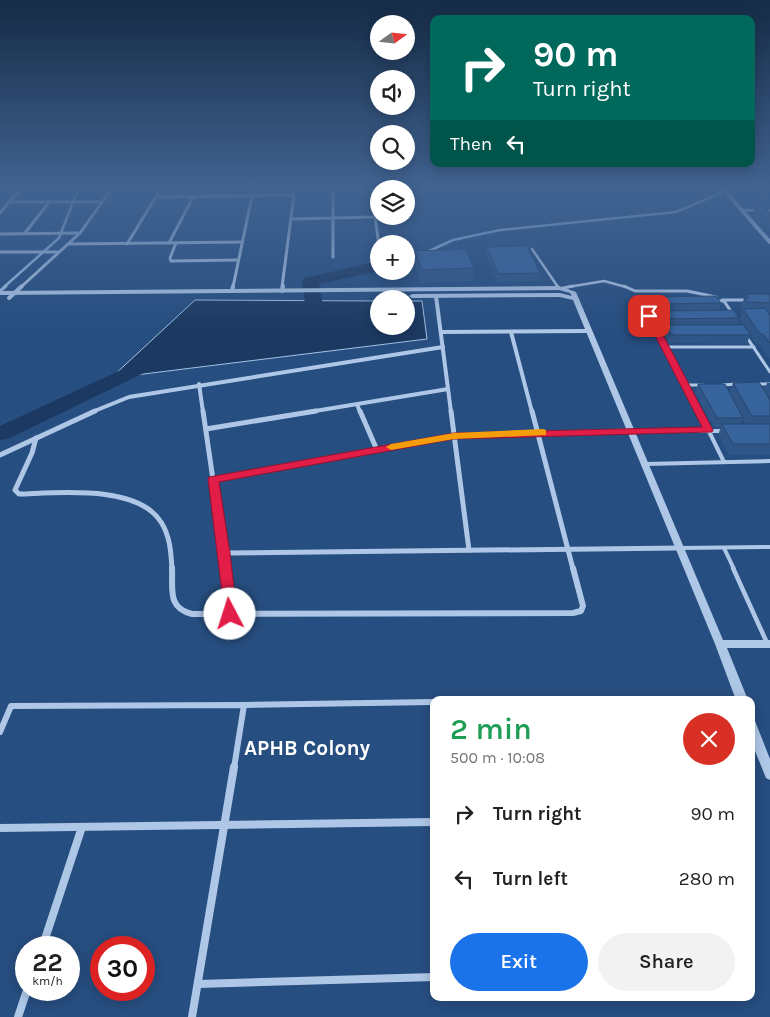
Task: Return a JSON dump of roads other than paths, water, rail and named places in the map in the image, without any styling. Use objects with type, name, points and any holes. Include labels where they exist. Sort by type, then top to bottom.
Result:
[{"type":"street","points":[[5,295],[79,234]]},
{"type":"street","points":[[127,244],[133,234]]},
{"type":"street","points":[[168,243],[173,234]]},
{"type":"street","points":[[232,291],[244,234]]},
{"type":"street","points":[[282,291],[289,234]]},
{"type":"street","points":[[333,234],[334,257]]},
{"type":"street","points":[[69,244],[242,242]]},
{"type":"street","points":[[176,243],[170,258],[171,261],[238,260]]},
{"type":"street","points":[[0,252],[59,252]]},
{"type":"street","points":[[5,295],[561,288],[573,292],[740,696]]},
{"type":"street","points":[[5,295],[560,295],[576,299]]},
{"type":"street","points":[[436,296],[469,550]]},
{"type":"street","points":[[441,332],[589,331]]},
{"type":"street","points":[[36,438],[32,453],[15,490],[19,494],[94,493],[133,499],[149,509],[162,522],[169,538],[173,600],[176,607],[182,612],[192,614],[573,613],[581,611],[583,606],[511,332]]},
{"type":"street","points":[[0,455],[105,406],[129,397],[199,384],[443,347]]},
{"type":"street","points":[[199,384],[224,553],[230,614]]},
{"type":"street","points":[[206,429],[448,389]]},
{"type":"street","points":[[357,404],[377,450]]},
{"type":"street","points":[[213,479],[454,436],[631,431]]},
{"type":"street","points":[[224,553],[680,548]]},
{"type":"street","points":[[720,644],[769,644]]},
{"type":"street","points":[[0,732],[11,706],[430,702]]},
{"type":"street","points":[[192,1017],[244,705]]},
{"type":"street","points":[[755,735],[770,774]]},
{"type":"street","points":[[0,828],[430,822]]},
{"type":"street","points":[[46,936],[82,827]]},
{"type":"street","points":[[198,984],[430,977]]},
{"type":"street","points":[[18,1017],[23,1001]]},
{"type":"lane","points":[[532,249],[561,288],[599,280],[616,282],[636,292],[680,290],[704,292],[724,300],[733,315],[724,315]]},
{"type":"lane","points":[[708,301],[752,300]]},
{"type":"lane","points":[[655,301],[644,302],[649,316],[724,462]]},
{"type":"lane","points":[[649,316],[658,316]]},
{"type":"lane","points":[[743,330],[770,372]]},
{"type":"lane","points":[[657,331],[667,331]]},
{"type":"lane","points":[[666,347],[754,347]]},
{"type":"lane","points":[[686,385],[745,384]]},
{"type":"lane","points":[[758,392],[753,384],[770,384]]},
{"type":"lane","points":[[721,385],[726,392]]},
{"type":"lane","points":[[631,431],[727,431]]},
{"type":"lane","points":[[645,464],[770,461]]},
{"type":"lane","points":[[680,548],[770,547]]},
{"type":"lane","points":[[724,548],[769,644]]},
{"type":"water","points":[[195,300],[370,301],[370,335],[415,335],[415,301],[422,301],[427,339],[111,378]]},
{"type":"waterway","points":[[4,287],[59,238],[60,234]]},
{"type":"waterway","points":[[427,252],[453,240],[479,234]]},
{"type":"waterway","points":[[415,256],[420,255]]},
{"type":"waterway","points":[[311,331],[315,313],[310,281],[370,268]]},
{"type":"waterway","points":[[0,291],[6,286]]},
{"type":"waterway","points":[[0,434],[149,363]]},
{"type":"district","name":"APHB Colony","points":[[307,748]]}]
